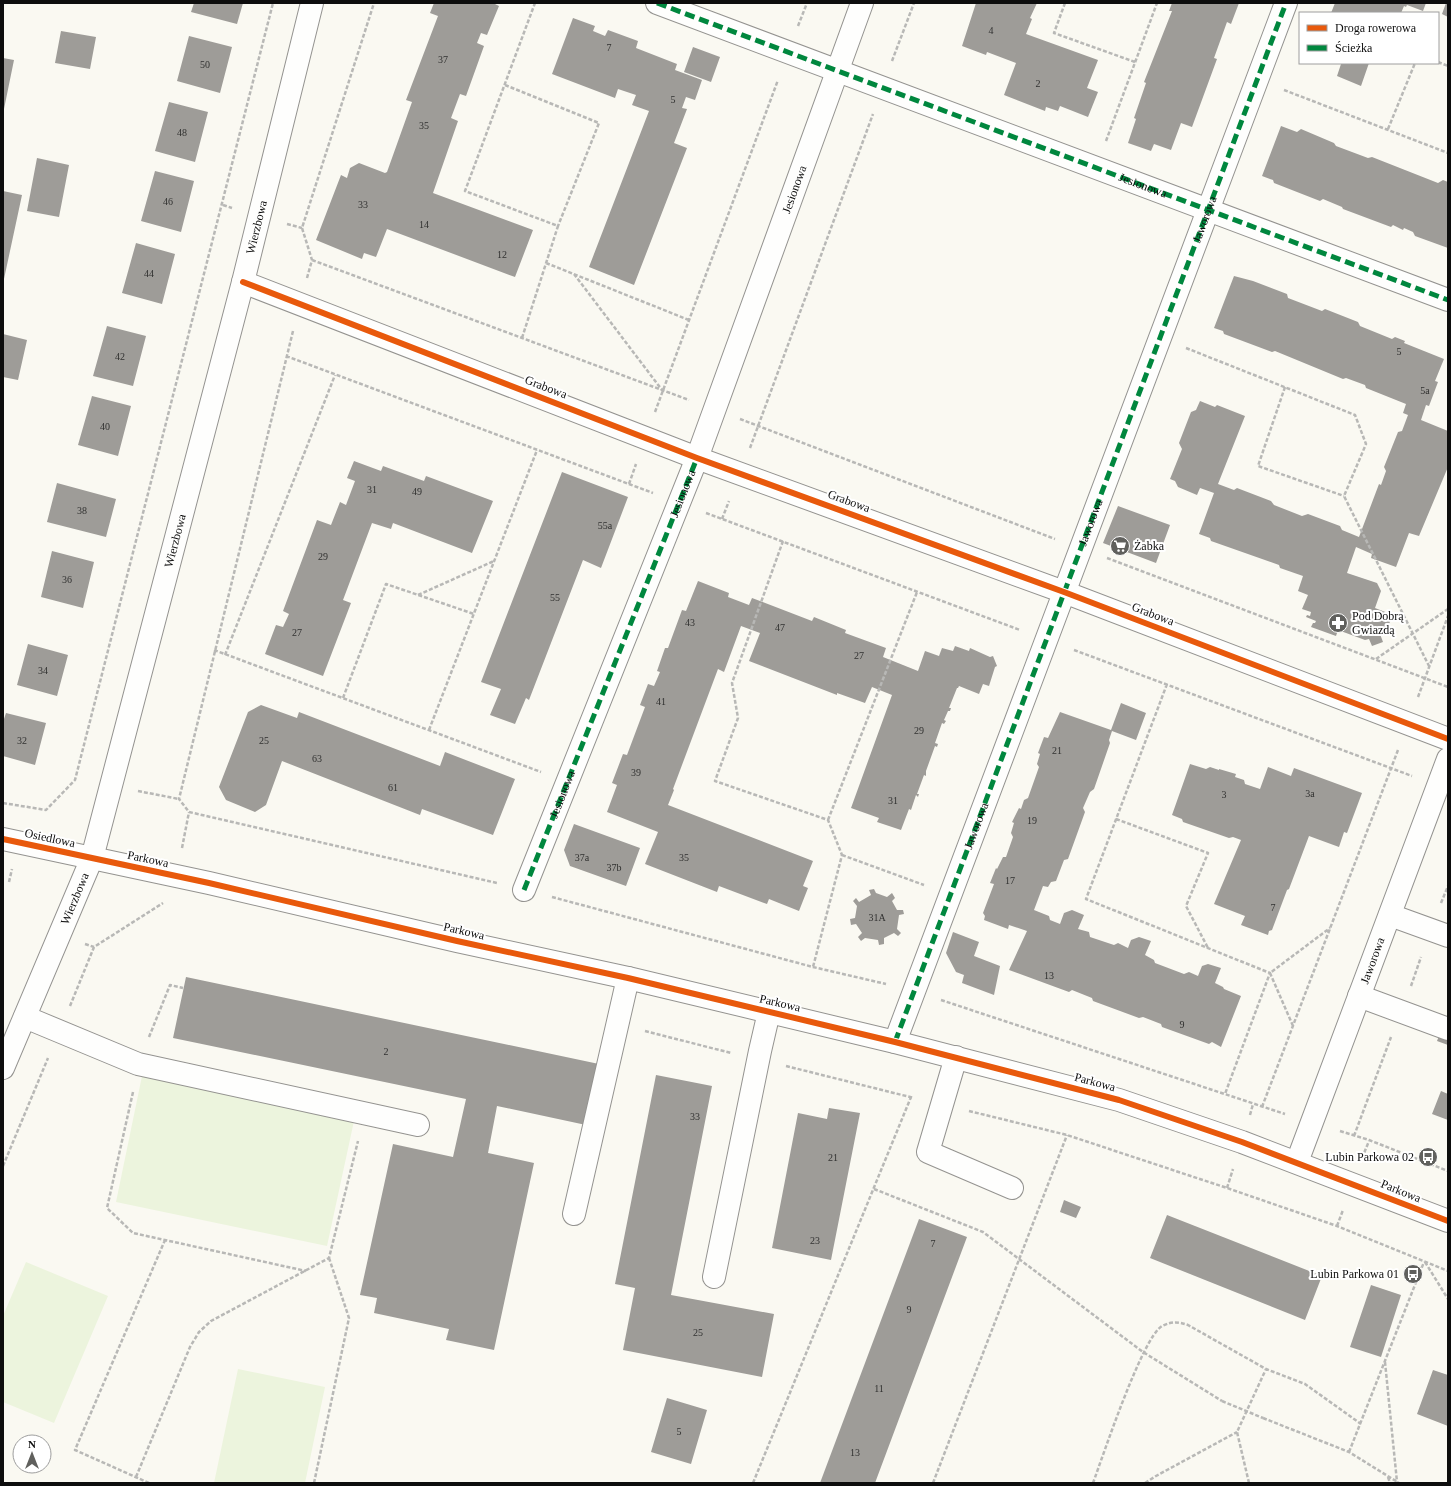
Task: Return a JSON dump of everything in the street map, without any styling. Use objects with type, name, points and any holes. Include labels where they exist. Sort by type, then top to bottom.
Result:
[{"type":"street","name":"Wierzbowa","points":[[3,1068],[92,858],[243,282],[312,3]]},
{"type":"street","name":"Jesionowa","points":[[657,3],[1448,300]]},
{"type":"street","name":"Jesionowa","points":[[524,890],[697,458],[862,3]]},
{"type":"street","name":"Jaworowa","points":[[895,1042],[1286,3]]},
{"type":"street","name":"Grabowa","points":[[243,282],[697,458],[1064,592],[1448,739]]},
{"type":"street","name":"Jaworowa","points":[[1297,1162],[1448,759]]},
{"type":"street","name":"Osiedlowa","points":[[3,839],[92,858]]},
{"type":"street","name":"Parkowa","points":[[92,858],[209,882],[457,941],[628,978],[956,1057],[1119,1100],[1297,1162],[1448,1221]]},
{"type":"street","points":[[1390,915],[1448,936]]},
{"type":"street","points":[[574,1214],[628,978]]},
{"type":"street","points":[[1359,996],[1448,1029]]},
{"type":"street","points":[[714,1277],[758,1059],[770,1012]]},
{"type":"street","points":[[25,1017],[60,1030],[138,1064],[418,1125]]},
{"type":"street","points":[[956,1057],[928,1152],[1012,1188]]},
{"type":"path","points":[[3,803],[46,810],[75,780],[273,3]]},
{"type":"path","points":[[536,3],[465,191],[558,226]]},
{"type":"path","points":[[629,484],[807,3]]},
{"type":"path","points":[[722,519],[758,426],[914,3]]},
{"type":"path","points":[[1065,3],[1054,33],[1135,62]]},
{"type":"path","points":[[1096,168],[1157,3]]},
{"type":"path","points":[[1388,129],[1415,64]]},
{"type":"path","points":[[1257,80],[1448,153]]},
{"type":"path","points":[[505,84],[598,123],[558,226],[522,338]]},
{"type":"path","points":[[312,260],[714,409],[1448,687]]},
{"type":"path","points":[[546,263],[689,320]]},
{"type":"path","points":[[574,274],[663,390]]},
{"type":"path","points":[[1161,338],[1355,415],[1366,444],[1344,496]]},
{"type":"path","points":[[286,356],[1438,786]]},
{"type":"path","points":[[225,655],[335,375]]},
{"type":"path","points":[[1285,387],[1258,466],[1344,496],[1429,667]]},
{"type":"path","points":[[429,730],[537,450]]},
{"type":"path","points":[[783,541],[732,683],[738,718],[715,781],[828,820]]},
{"type":"path","points":[[418,595],[494,561]]},
{"type":"path","points":[[343,698],[386,584],[474,614]]},
{"type":"path","points":[[813,967],[842,855],[828,820],[918,592]]},
{"type":"path","points":[[1375,660],[1448,609]]},
{"type":"path","points":[[1262,1107],[1448,616]]},
{"type":"path","points":[[214,650],[568,782]]},
{"type":"path","points":[[1166,684],[1086,900],[1270,973],[1293,1026]]},
{"type":"path","points":[[1116,819],[1208,853],[1186,906],[1208,949]]},
{"type":"path","points":[[842,855],[951,894]]},
{"type":"path","points":[[3,1166],[94,947],[170,900]]},
{"type":"path","points":[[1225,1094],[1270,973],[1331,928]]},
{"type":"path","points":[[183,988],[170,986],[138,1064],[107,1208],[133,1233],[306,1271]]},
{"type":"path","points":[[618,1024],[1067,1135],[1264,1200],[1337,1226],[1448,1271]]},
{"type":"path","points":[[753,1483],[911,1097]]},
{"type":"path","points":[[314,1483],[349,1318],[329,1258],[365,1113]]},
{"type":"path","points":[[933,1483],[1067,1135]]},
{"type":"path","points":[[874,1189],[983,1232],[1143,1352],[1222,1401],[1349,1452],[1398,1483]]},
{"type":"path","points":[[149,1483],[75,1450],[164,1240]]},
{"type":"path","points":[[136,1477],[190,1347],[199,1332],[211,1321],[329,1258]]},
{"type":"path","points":[[1424,1262],[1448,1299]]},
{"type":"path","points":[[1349,1452],[1424,1262]]},
{"type":"path","points":[[1093,1483],[1143,1352],[1161,1327],[1175,1321],[1188,1325],[1266,1369],[1305,1384],[1361,1424]]},
{"type":"path","points":[[1385,1361],[1398,1483]]},
{"type":"path","points":[[1145,1483],[1237,1432],[1266,1369]]},
{"type":"path","points":[[1237,1432],[1249,1483]]},
{"type":"path","points":[[1388,1476],[1390,1483]]},
{"type":"green space","points":[[142,1076],[354,1121],[327,1246],[116,1202]]},
{"type":"green space","points":[[26,1262],[108,1296],[54,1423],[3,1402],[3,1316]]},
{"type":"green space","points":[[238,1369],[325,1387],[305,1483],[214,1483]]},
{"type":"building","points":[[194,3],[243,3],[237,24],[191,12]]},
{"type":"building","points":[[434,3],[493,3],[499,6],[487,35],[481,33],[477,43],[484,46],[466,96],[460,94],[451,118],[458,121],[433,193],[533,230],[515,277],[387,229],[376,257],[364,253],[362,259],[316,240],[341,175],[347,178],[350,168],[359,163],[385,173],[387,172],[412,102],[406,100],[438,16],[430,13]]},
{"type":"building","points":[[976,3],[1037,3],[1030,18],[1032,19],[1026,34],[1098,60],[1087,88],[1098,92],[1088,117],[1060,106],[1058,111],[1046,107],[1045,111],[1004,95],[1016,63],[987,52],[986,55],[962,46]]},
{"type":"building","points":[[1172,3],[1239,3],[1231,24],[1227,22],[1214,58],[1217,59],[1192,127],[1181,123],[1171,150],[1154,144],[1151,151],[1128,143],[1136,119],[1134,118],[1146,83],[1144,82],[1172,11],[1169,11]]},
{"type":"building","points":[[1335,3],[1426,3],[1423,11],[1407,5],[1406,7],[1404,6],[1401,12],[1331,12]]},
{"type":"building","points":[[1446,3],[1448,3],[1448,17],[1442,14]]},
{"type":"building","points":[[573,18],[595,26],[593,31],[605,36],[608,30],[638,41],[636,48],[677,64],[675,70],[702,80],[695,100],[686,97],[682,108],[687,109],[674,143],[687,148],[634,285],[589,267],[649,111],[632,105],[636,95],[618,89],[615,98],[552,74]]},
{"type":"building","points":[[61,31],[96,37],[90,69],[55,63]]},
{"type":"building","points":[[189,36],[232,47],[220,93],[177,81]]},
{"type":"building","points":[[693,47],[720,57],[711,82],[684,72]]},
{"type":"building","points":[[3,58],[14,60],[4,109],[3,109]]},
{"type":"building","points":[[1341,64],[1369,64],[1361,86],[1337,76]]},
{"type":"building","points":[[169,102],[208,112],[195,162],[155,151]]},
{"type":"building","points":[[1281,126],[1297,132],[1301,129],[1334,143],[1336,146],[1368,158],[1372,157],[1438,183],[1443,180],[1448,182],[1448,248],[1415,236],[1413,232],[1404,228],[1403,230],[1393,225],[1391,227],[1343,209],[1342,207],[1323,199],[1320,201],[1274,183],[1273,180],[1262,176]]},
{"type":"building","points":[[37,158],[69,165],[59,217],[27,211]]},
{"type":"building","points":[[155,171],[194,181],[181,232],[141,221]]},
{"type":"building","points":[[3,191],[22,195],[4,279],[3,279]]},
{"type":"building","points":[[136,243],[175,254],[162,304],[122,293]]},
{"type":"building","points":[[1234,276],[1253,281],[1287,294],[1288,298],[1322,311],[1325,309],[1358,322],[1360,326],[1392,339],[1395,337],[1405,341],[1404,343],[1444,359],[1435,381],[1438,382],[1429,406],[1426,405],[1421,420],[1448,431],[1448,467],[1419,536],[1409,533],[1396,567],[1371,558],[1372,554],[1356,547],[1347,573],[1377,583],[1381,591],[1375,608],[1393,615],[1386,631],[1380,634],[1383,642],[1372,646],[1369,639],[1365,640],[1338,630],[1336,636],[1311,627],[1316,621],[1306,617],[1307,615],[1310,616],[1311,612],[1302,609],[1308,595],[1298,591],[1303,576],[1280,568],[1279,565],[1211,541],[1210,538],[1199,534],[1214,493],[1200,488],[1197,495],[1178,487],[1175,481],[1170,479],[1182,449],[1179,443],[1191,412],[1196,410],[1200,401],[1215,407],[1217,405],[1245,416],[1218,484],[1234,490],[1237,488],[1271,501],[1274,505],[1302,516],[1308,514],[1340,526],[1342,530],[1359,537],[1379,484],[1381,485],[1386,471],[1384,467],[1398,432],[1402,431],[1408,415],[1403,413],[1406,404],[1366,388],[1365,385],[1346,378],[1343,379],[1275,351],[1272,352],[1224,334],[1223,331],[1214,328]]},
{"type":"building","points":[[107,326],[146,336],[133,386],[93,376]]},
{"type":"building","points":[[3,334],[27,340],[18,380],[3,377]]},
{"type":"building","points":[[92,396],[131,406],[118,456],[78,445]]},
{"type":"building","points":[[354,461],[381,471],[383,466],[424,481],[426,476],[493,501],[472,553],[393,523],[391,529],[372,523],[343,600],[351,603],[323,676],[265,654],[276,625],[283,627],[289,614],[283,611],[317,520],[331,525],[340,502],[346,505],[355,481],[347,478]]},
{"type":"building","points":[[562,472],[628,497],[601,568],[583,560],[529,700],[526,698],[515,724],[490,715],[501,689],[481,682]]},
{"type":"building","points":[[57,483],[116,499],[106,537],[47,522]]},
{"type":"building","points":[[1118,506],[1170,525],[1156,563],[1103,543]]},
{"type":"building","points":[[52,551],[94,562],[83,608],[41,597]]},
{"type":"building","points":[[698,581],[729,593],[728,597],[749,605],[752,598],[812,621],[814,617],[846,630],[845,633],[886,648],[883,657],[918,671],[925,651],[939,656],[942,648],[953,651],[955,646],[969,651],[970,648],[990,657],[993,656],[997,666],[995,667],[989,686],[983,684],[979,694],[959,686],[957,688],[949,708],[951,708],[950,711],[948,711],[944,720],[946,721],[944,724],[942,723],[935,743],[938,744],[937,747],[935,746],[926,771],[926,776],[924,775],[917,794],[919,794],[918,797],[916,795],[911,810],[909,809],[901,830],[877,822],[879,818],[851,808],[892,695],[872,687],[865,703],[837,693],[837,695],[749,661],[760,633],[741,626],[724,672],[718,669],[668,805],[813,861],[803,886],[808,888],[799,911],[769,899],[767,904],[719,886],[717,892],[645,864],[658,832],[607,812],[617,785],[612,783],[623,754],[627,755],[645,707],[640,705],[648,684],[654,686],[660,672],[657,671],[665,648],[668,648],[682,610],[686,611]]},
{"type":"building","points":[[28,644],[68,655],[57,696],[17,685]]},
{"type":"building","points":[[1121,703],[1146,713],[1136,740],[1112,731],[1109,740],[1110,743],[1094,789],[1090,792],[1083,808],[1085,812],[1068,859],[1064,860],[1056,881],[1051,882],[1048,887],[1043,886],[1034,910],[1049,916],[1050,920],[1060,924],[1064,913],[1072,910],[1084,915],[1078,929],[1089,932],[1090,937],[1114,945],[1118,943],[1128,948],[1131,940],[1139,937],[1151,941],[1145,955],[1154,960],[1155,963],[1184,974],[1189,972],[1198,976],[1202,966],[1208,964],[1221,968],[1215,983],[1224,989],[1241,996],[1221,1047],[1212,1042],[1209,1044],[1162,1027],[1161,1024],[1143,1017],[1139,1018],[1093,1001],[1092,998],[1072,990],[1069,992],[1009,970],[1027,931],[1009,925],[1008,929],[984,920],[985,916],[983,913],[994,884],[990,883],[996,868],[997,869],[1003,857],[1006,857],[1013,837],[1011,833],[1014,823],[1012,822],[1019,808],[1021,809],[1024,800],[1028,798],[1039,767],[1037,764],[1040,754],[1038,753],[1044,737],[1048,738],[1060,712],[1111,730]]},
{"type":"building","points":[[261,705],[297,718],[299,712],[440,766],[445,752],[515,779],[493,835],[422,809],[420,815],[282,761],[266,805],[255,812],[226,800],[219,787],[248,712]]},
{"type":"building","points":[[6,713],[46,723],[35,765],[3,756],[3,722]]},
{"type":"building","points":[[1190,764],[1206,769],[1210,767],[1236,774],[1235,777],[1244,780],[1245,784],[1260,789],[1268,767],[1291,776],[1294,768],[1362,793],[1347,833],[1344,832],[1339,847],[1309,836],[1289,889],[1287,890],[1272,930],[1269,931],[1268,935],[1241,925],[1245,916],[1214,904],[1241,840],[1233,837],[1229,838],[1183,822],[1182,819],[1172,815]]},
{"type":"building","points":[[574,824],[640,848],[626,886],[570,866],[564,850]]},
{"type":"building","points":[[874,889],[876,893],[887,897],[892,893],[895,898],[892,901],[897,910],[903,910],[904,914],[899,915],[897,929],[901,933],[898,936],[894,933],[884,938],[884,944],[879,945],[878,940],[865,938],[861,941],[858,937],[862,933],[856,924],[851,925],[850,919],[855,918],[857,906],[853,901],[856,898],[859,902],[871,895],[869,890]]},
{"type":"building","points":[[953,932],[979,942],[974,956],[1000,966],[994,995],[962,983],[964,975],[956,972],[946,953]]},
{"type":"building","points":[[186,977],[599,1064],[586,1125],[497,1106],[488,1153],[534,1163],[494,1350],[446,1340],[449,1329],[374,1313],[377,1298],[360,1295],[393,1144],[453,1157],[466,1099],[173,1038]]},
{"type":"building","points":[[1448,1013],[1448,1045],[1437,1041]]},
{"type":"building","points":[[656,1075],[712,1086],[671,1295],[774,1314],[762,1377],[623,1350],[635,1288],[615,1284]]},
{"type":"building","points":[[1441,1091],[1448,1094],[1448,1120],[1432,1114]]},
{"type":"building","points":[[829,1108],[860,1113],[831,1260],[772,1248],[798,1113],[827,1119]]},
{"type":"building","points":[[1064,1200],[1081,1207],[1076,1218],[1060,1212]]},
{"type":"building","points":[[1167,1215],[1322,1276],[1305,1320],[1150,1258]]},
{"type":"building","points":[[919,1219],[967,1237],[875,1483],[820,1483]]},
{"type":"building","points":[[1371,1285],[1401,1295],[1381,1357],[1350,1347]]},
{"type":"building","points":[[1433,1370],[1448,1375],[1448,1426],[1417,1414]]},
{"type":"building","points":[[667,1398],[707,1410],[691,1464],[651,1452]]},
{"type":"marked path","points":[[657,3],[1448,300]]},
{"type":"marked path","points":[[895,1042],[1286,3]]},
{"type":"marked path","points":[[524,890],[697,458]]},
{"type":"cycle path","points":[[243,282],[697,458],[1064,592],[1448,739]]},
{"type":"cycle path","points":[[3,839],[209,883],[457,941],[628,978],[895,1042],[1119,1100],[1242,1142],[1448,1221]]},
{"type":"place","name":"Żabka","points":[[1120,546]]},
{"type":"place","name":"Pod Dobrą Gwiazdą","points":[[1338,623]]},
{"type":"place","name":"Lubin Parkowa 02","points":[[1428,1157]]},
{"type":"place","name":"Lubin Parkowa 01","points":[[1413,1274]]}]
